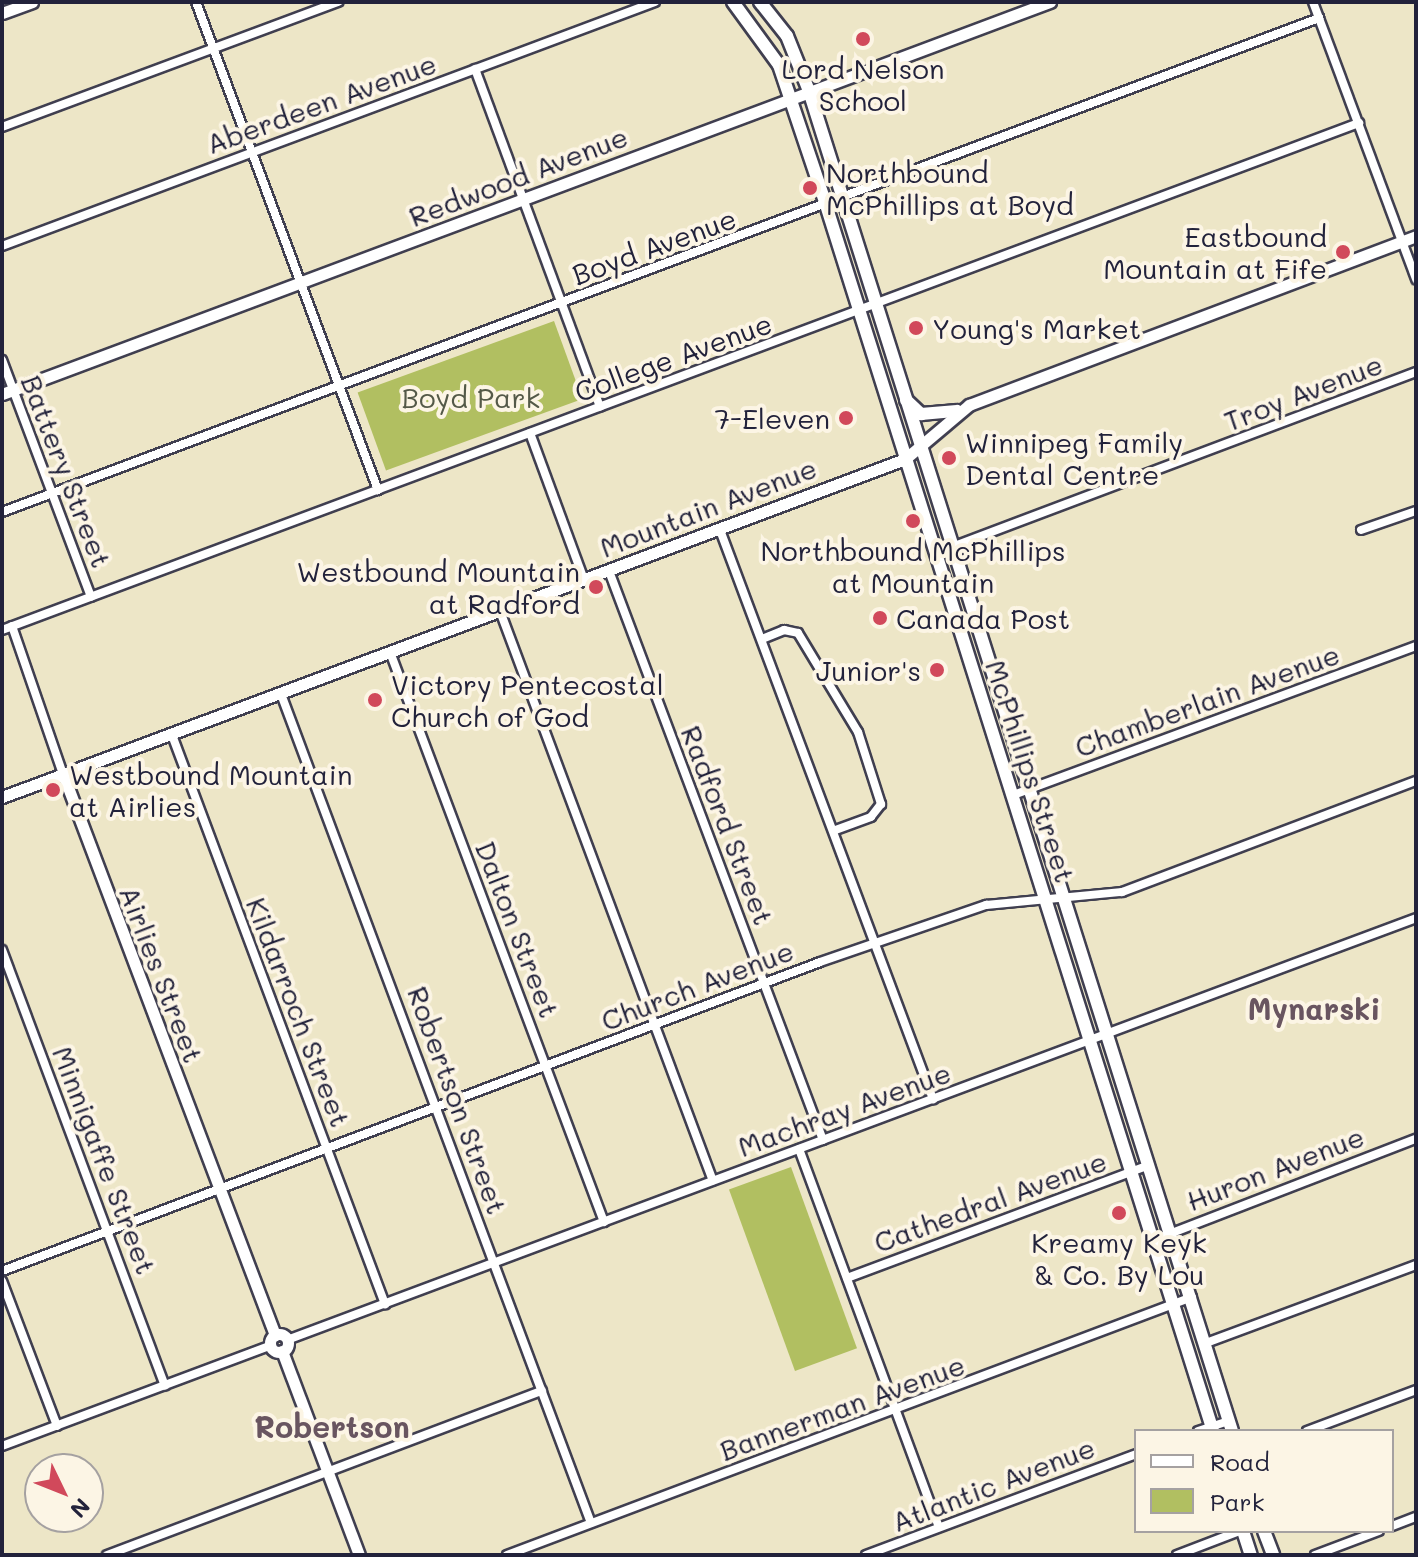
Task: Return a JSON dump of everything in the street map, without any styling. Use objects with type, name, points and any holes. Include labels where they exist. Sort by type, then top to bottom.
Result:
[{"type":"main road","name":"McPhillips Street","points":[[733,2],[770,49],[826,205],[1212,1428]]},
{"type":"main road","name":"McPhillips Street","points":[[760,2],[787,36],[809,91],[1231,1426]]},
{"type":"main road","points":[[906,399],[921,414],[957,411]]},
{"type":"main road","points":[[1243,1533],[1251,1555]]},
{"type":"main road","points":[[1265,1533],[1273,1555]]},
{"type":"street","points":[[2,13],[32,2]]},
{"type":"street","points":[[196,2],[378,490]]},
{"type":"street","points":[[2,127],[339,2]]},
{"type":"street","name":"Aberdeen Avenue","points":[[2,246],[655,2]]},
{"type":"street","name":"Redwood Avenue","points":[[8,392],[1050,2]]},
{"type":"street","points":[[1313,2],[1416,279]]},
{"type":"street","name":"Boyd Avenue","points":[[2,512],[844,199],[1319,18]]},
{"type":"street","points":[[475,69],[600,407]]},
{"type":"street","name":"College Avenue","points":[[2,630],[1359,123]]},
{"type":"street","name":"Mountain Avenue","points":[[2,797],[905,459],[957,411],[1416,236]]},
{"type":"street","name":"Battery Street","points":[[2,360],[8,392],[52,494],[91,597]]},
{"type":"street","name":"Troy Avenue","points":[[936,553],[1416,372]]},
{"type":"street","points":[[530,433],[584,580]]},
{"type":"street","points":[[1361,530],[1416,511]]},
{"type":"street","points":[[720,530],[933,1099]]},
{"type":"street","name":"Radford Street","points":[[609,571],[823,1140]]},
{"type":"street","points":[[500,611],[713,1181]]},
{"type":"street","name":"Airlies Street","points":[[12,626],[63,774],[217,1189],[330,1472],[359,1555]]},
{"type":"street","points":[[762,639],[784,630],[798,633],[858,732],[881,804],[871,817],[833,831]]},
{"type":"street","name":"Chamberlain Avenue","points":[[1013,795],[1416,646]]},
{"type":"street","name":"Dalton Street","points":[[390,652],[604,1222]]},
{"type":"street","name":"Robertson Street","points":[[281,694],[591,1523]]},
{"type":"street","name":"Kildarroch Street","points":[[172,735],[385,1304]]},
{"type":"street","name":"Church Avenue","points":[[2,1271],[875,943],[986,905],[1046,897],[1067,902],[1122,892],[1416,781]]},
{"type":"street","name":"Machray Avenue","points":[[2,1446],[1416,918]]},
{"type":"street","name":"Minnigaffe Street","points":[[2,950],[165,1386]]},
{"type":"street","name":"Huron Avenue","points":[[1151,1241],[1416,1139]]},
{"type":"street","points":[[799,1149],[939,1527]]},
{"type":"street","name":"Cathedral Avenue","points":[[847,1278],[1149,1165]]},
{"type":"street","points":[[1206,1343],[1416,1265]]},
{"type":"street","points":[[2,1281],[57,1426]]},
{"type":"street","name":"Bannerman Avenue","points":[[507,1555],[1192,1297]]},
{"type":"street","points":[[1312,1429],[1416,1390]]},
{"type":"street","points":[[107,1555],[542,1391]]},
{"type":"street","points":[[1212,1428],[1231,1426]]},
{"type":"street","name":"Atlantic Avenue","points":[[866,1555],[1134,1455]]},
{"type":"street","points":[[1394,1525],[1416,1517]]},
{"type":"street","points":[[1177,1555],[1237,1533]]},
{"type":"street","points":[[1315,1555],[1374,1533]]},
{"type":"green space","name":"Boyd Park","points":[[554,321],[582,399],[386,470],[358,392]]},
{"type":"green space","points":[[791,1167],[857,1348],[795,1371],[729,1190]]},
{"type":"place","name":"Lord Nelson School","points":[[863,39]]},
{"type":"place","name":"Northbound McPhillips at Boyd","points":[[810,188]]},
{"type":"place","name":"Eastbound Mountain at Fife","points":[[1343,252]]},
{"type":"place","name":"Young's Market","points":[[916,328]]},
{"type":"place","name":"7-Eleven","points":[[846,418]]},
{"type":"place","name":"Winnipeg Family Dental Centre","points":[[949,458]]},
{"type":"place","name":"Northbound McPhillips at Mountain","points":[[913,521]]},
{"type":"place","name":"Westbound Mountain at Radford","points":[[596,587]]},
{"type":"place","name":"Canada Post","points":[[880,618]]},
{"type":"place","name":"Junior's","points":[[937,670]]},
{"type":"place","name":"Victory Pentecostal Church of God","points":[[375,700]]},
{"type":"place","name":"Westbound Mountain at Airlies","points":[[53,790]]},
{"type":"place","name":"Kreamy Keyk & Co. By Lou","points":[[1119,1213]]},
{"type":"district","name":"Mynarski","points":[[1314,1008]]},
{"type":"district","name":"Robertson","points":[[332,1426]]}]
